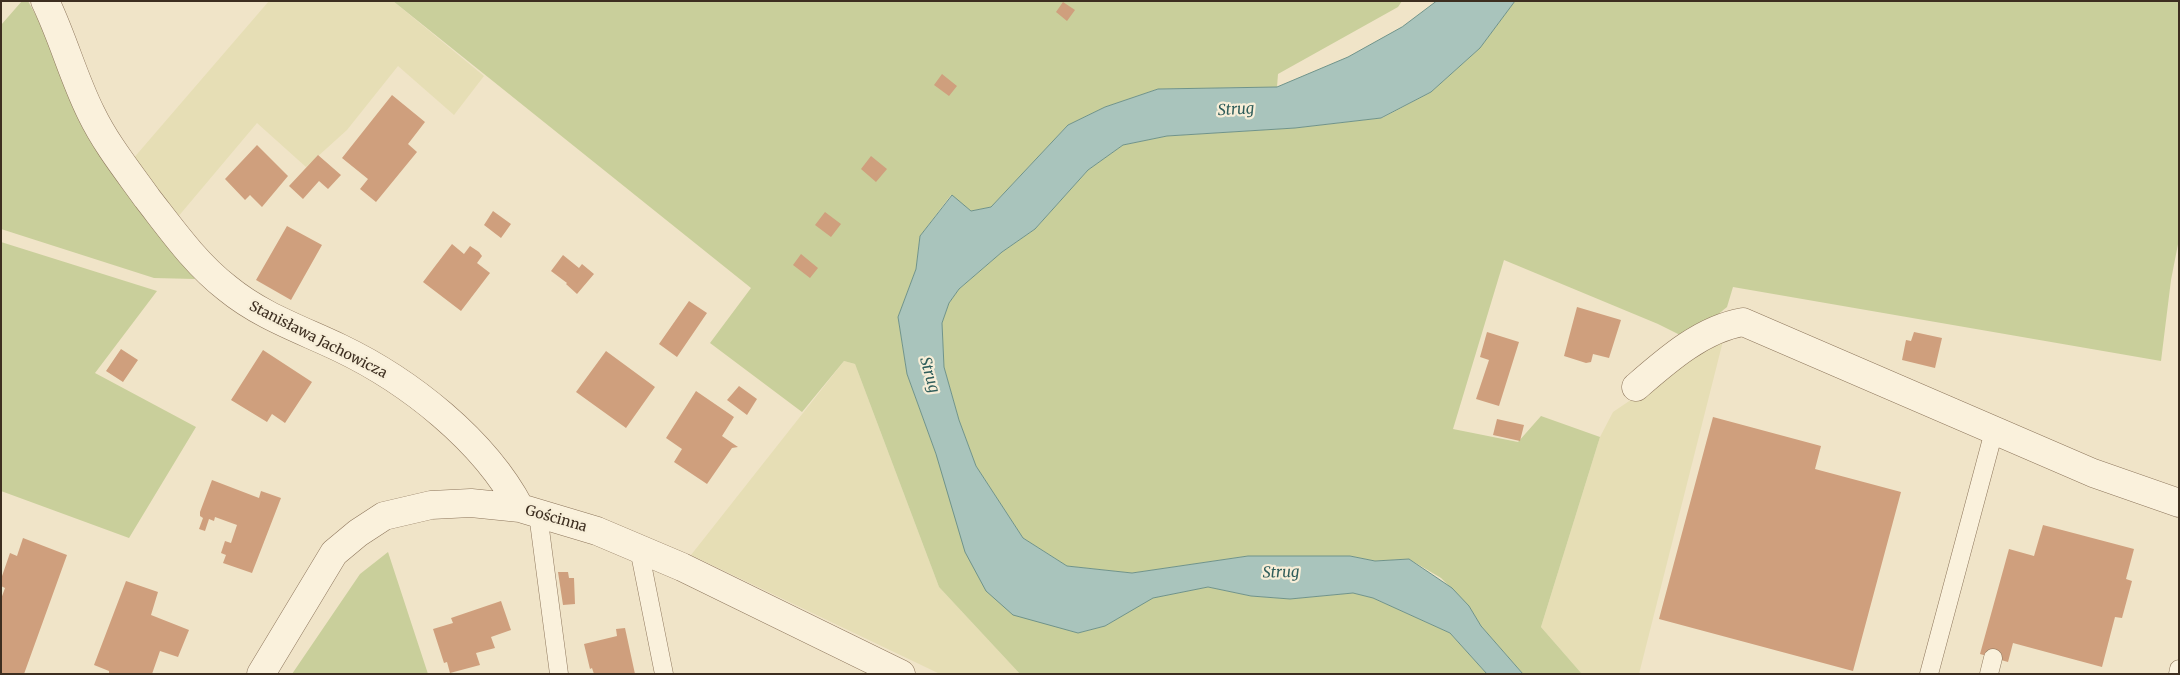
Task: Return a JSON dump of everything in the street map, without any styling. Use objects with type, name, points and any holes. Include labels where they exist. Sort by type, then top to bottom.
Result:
[{"type":"street","name":"Stanisława Jachowicza","points":[[45,1],[58,27],[90,112],[112,150],[176,236],[198,261],[249,306],[285,325],[338,347],[376,366],[425,401],[476,448],[529,511]]},
{"type":"street","points":[[1636,387],[1671,357],[1725,326],[1743,322],[2093,473],[2179,503]]},
{"type":"street","name":"Gościnna","points":[[261,674],[334,554],[384,516],[431,505],[471,503],[529,511],[597,531],[682,567],[901,674]]},
{"type":"lane","points":[[1929,674],[1994,431]]},
{"type":"lane","points":[[529,511],[559,674]]},
{"type":"lane","points":[[639,549],[664,674]]},
{"type":"lane","points":[[2178,674],[2179,669]]},
{"type":"shaded area","points":[[269,1],[393,1],[484,76],[454,115],[398,66],[347,130],[306,167],[257,123],[177,218],[132,160]]},
{"type":"shaded area","points":[[1724,337],[1639,674],[1582,674],[1541,627],[1600,437],[1613,412]]},
{"type":"shaded area","points":[[844,361],[855,364],[939,587],[1020,674],[940,674],[691,555]]},
{"type":"green space","points":[[22,1],[28,1],[55,50],[110,167],[195,279],[154,278],[1,229],[1,25]]},
{"type":"green space","points":[[393,1],[1402,1],[1398,7],[1278,74],[1277,87],[1158,89],[1105,107],[1068,125],[991,207],[971,211],[951,195],[920,236],[916,269],[898,317],[907,374],[936,454],[1052,625],[1078,633],[1105,626],[1152,598],[1208,587],[1251,596],[1290,599],[1353,593],[1373,598],[1450,633],[1487,674],[1020,674],[939,587],[855,364],[844,361],[802,412],[710,343],[751,288]]},
{"type":"green space","points":[[1515,1],[2179,1],[2179,239],[2171,280],[2161,361],[1733,287],[1727,307],[1688,339],[1658,324],[1504,260],[1453,429],[1518,442],[1541,416],[1600,437],[1541,627],[1582,674],[1523,674],[1481,626],[1469,606],[1441,578],[1409,559],[1375,561],[1350,556],[1248,556],[1132,573],[1067,566],[1023,538],[976,466],[959,420],[944,367],[942,323],[949,303],[959,289],[1002,252],[1035,229],[1088,170],[1123,145],[1167,136],[1295,128],[1382,118],[1431,92],[1480,48]]},
{"type":"green space","points":[[1,242],[157,291],[95,373],[196,427],[129,538],[1,491]]},
{"type":"green space","points":[[388,552],[428,674],[292,674],[360,574]]},
{"type":"water","name":"Strug","points":[[1437,1],[1515,1],[1480,48],[1431,92],[1381,118],[1295,128],[1167,136],[1123,145],[1088,170],[1035,229],[1002,252],[959,289],[949,303],[942,323],[944,367],[959,420],[976,466],[1023,538],[1067,566],[1132,573],[1248,556],[1350,556],[1375,561],[1409,559],[1452,588],[1469,606],[1481,626],[1523,674],[1487,674],[1450,633],[1373,598],[1353,593],[1290,599],[1251,596],[1208,587],[1153,598],[1105,626],[1078,633],[1013,615],[986,591],[965,552],[936,454],[907,374],[898,317],[916,269],[920,236],[952,195],[971,211],[991,207],[1068,125],[1105,107],[1158,89],[1277,87],[1348,57],[1402,27]]},
{"type":"building","points":[[1063,2],[1075,10],[1067,21],[1056,12]]},
{"type":"building","points":[[942,74],[957,86],[949,96],[934,85]]},
{"type":"building","points":[[392,95],[425,122],[408,144],[417,152],[376,202],[360,189],[368,179],[342,158]]},
{"type":"building","points":[[257,145],[288,176],[262,207],[250,195],[245,200],[225,179]]},
{"type":"building","points":[[318,155],[341,175],[328,189],[319,181],[303,199],[289,186]]},
{"type":"building","points":[[871,156],[887,169],[876,182],[861,169]]},
{"type":"building","points":[[493,211],[511,224],[501,238],[484,225]]},
{"type":"building","points":[[825,212],[841,224],[831,237],[815,225]]},
{"type":"building","points":[[287,226],[322,245],[291,300],[256,280]]},
{"type":"building","points":[[452,244],[464,254],[470,246],[479,252],[482,256],[477,263],[490,273],[461,311],[423,282]]},
{"type":"building","points":[[801,254],[818,268],[810,278],[793,265]]},
{"type":"building","points":[[563,255],[579,268],[582,264],[594,274],[577,294],[567,283],[551,271]]},
{"type":"building","points":[[689,301],[707,313],[677,357],[659,344]]},
{"type":"building","points":[[1577,307],[1621,320],[1609,358],[1593,354],[1591,362],[1586,363],[1564,356]]},
{"type":"building","points":[[1487,332],[1519,342],[1499,406],[1476,399],[1489,360],[1480,357]]},
{"type":"building","points":[[1914,332],[1942,338],[1935,368],[1902,360],[1906,340],[1911,341]]},
{"type":"building","points":[[121,349],[138,360],[123,382],[106,371]]},
{"type":"building","points":[[263,350],[312,382],[285,423],[272,414],[267,422],[231,400]]},
{"type":"building","points":[[606,351],[655,387],[626,428],[576,392]]},
{"type":"building","points":[[739,386],[757,399],[747,415],[727,400]]},
{"type":"building","points":[[696,391],[734,417],[722,436],[738,447],[732,448],[707,484],[674,462],[682,449],[666,438]]},
{"type":"building","points":[[1713,417],[1821,446],[1815,469],[1901,492],[1853,671],[1659,619]]},
{"type":"building","points":[[1497,419],[1524,425],[1520,441],[1493,435]]},
{"type":"building","points":[[212,480],[259,498],[261,491],[281,498],[252,573],[223,563],[226,555],[221,553],[225,541],[231,543],[237,525],[215,517],[214,521],[209,519],[205,531],[199,529],[203,518],[200,516],[200,512]]},
{"type":"building","points":[[2043,525],[2134,549],[2126,579],[2132,581],[2122,618],[2115,617],[2102,667],[2013,643],[2008,662],[1980,654],[2009,549],[2034,556]]},
{"type":"building","points":[[23,538],[67,555],[24,674],[1,674],[1,599],[5,588],[1,586],[1,579],[10,553],[17,556]]},
{"type":"building","points":[[558,572],[568,572],[569,578],[574,578],[575,604],[563,605]]},
{"type":"building","points":[[126,581],[158,592],[151,615],[189,630],[178,657],[160,651],[152,674],[109,674],[109,671],[94,665]]},
{"type":"building","points":[[501,601],[511,630],[491,637],[495,648],[476,653],[480,665],[450,673],[447,662],[444,663],[433,629],[453,623],[451,618]]},
{"type":"building","points":[[625,628],[635,674],[594,674],[592,668],[590,669],[584,644],[617,636],[616,629]]}]
